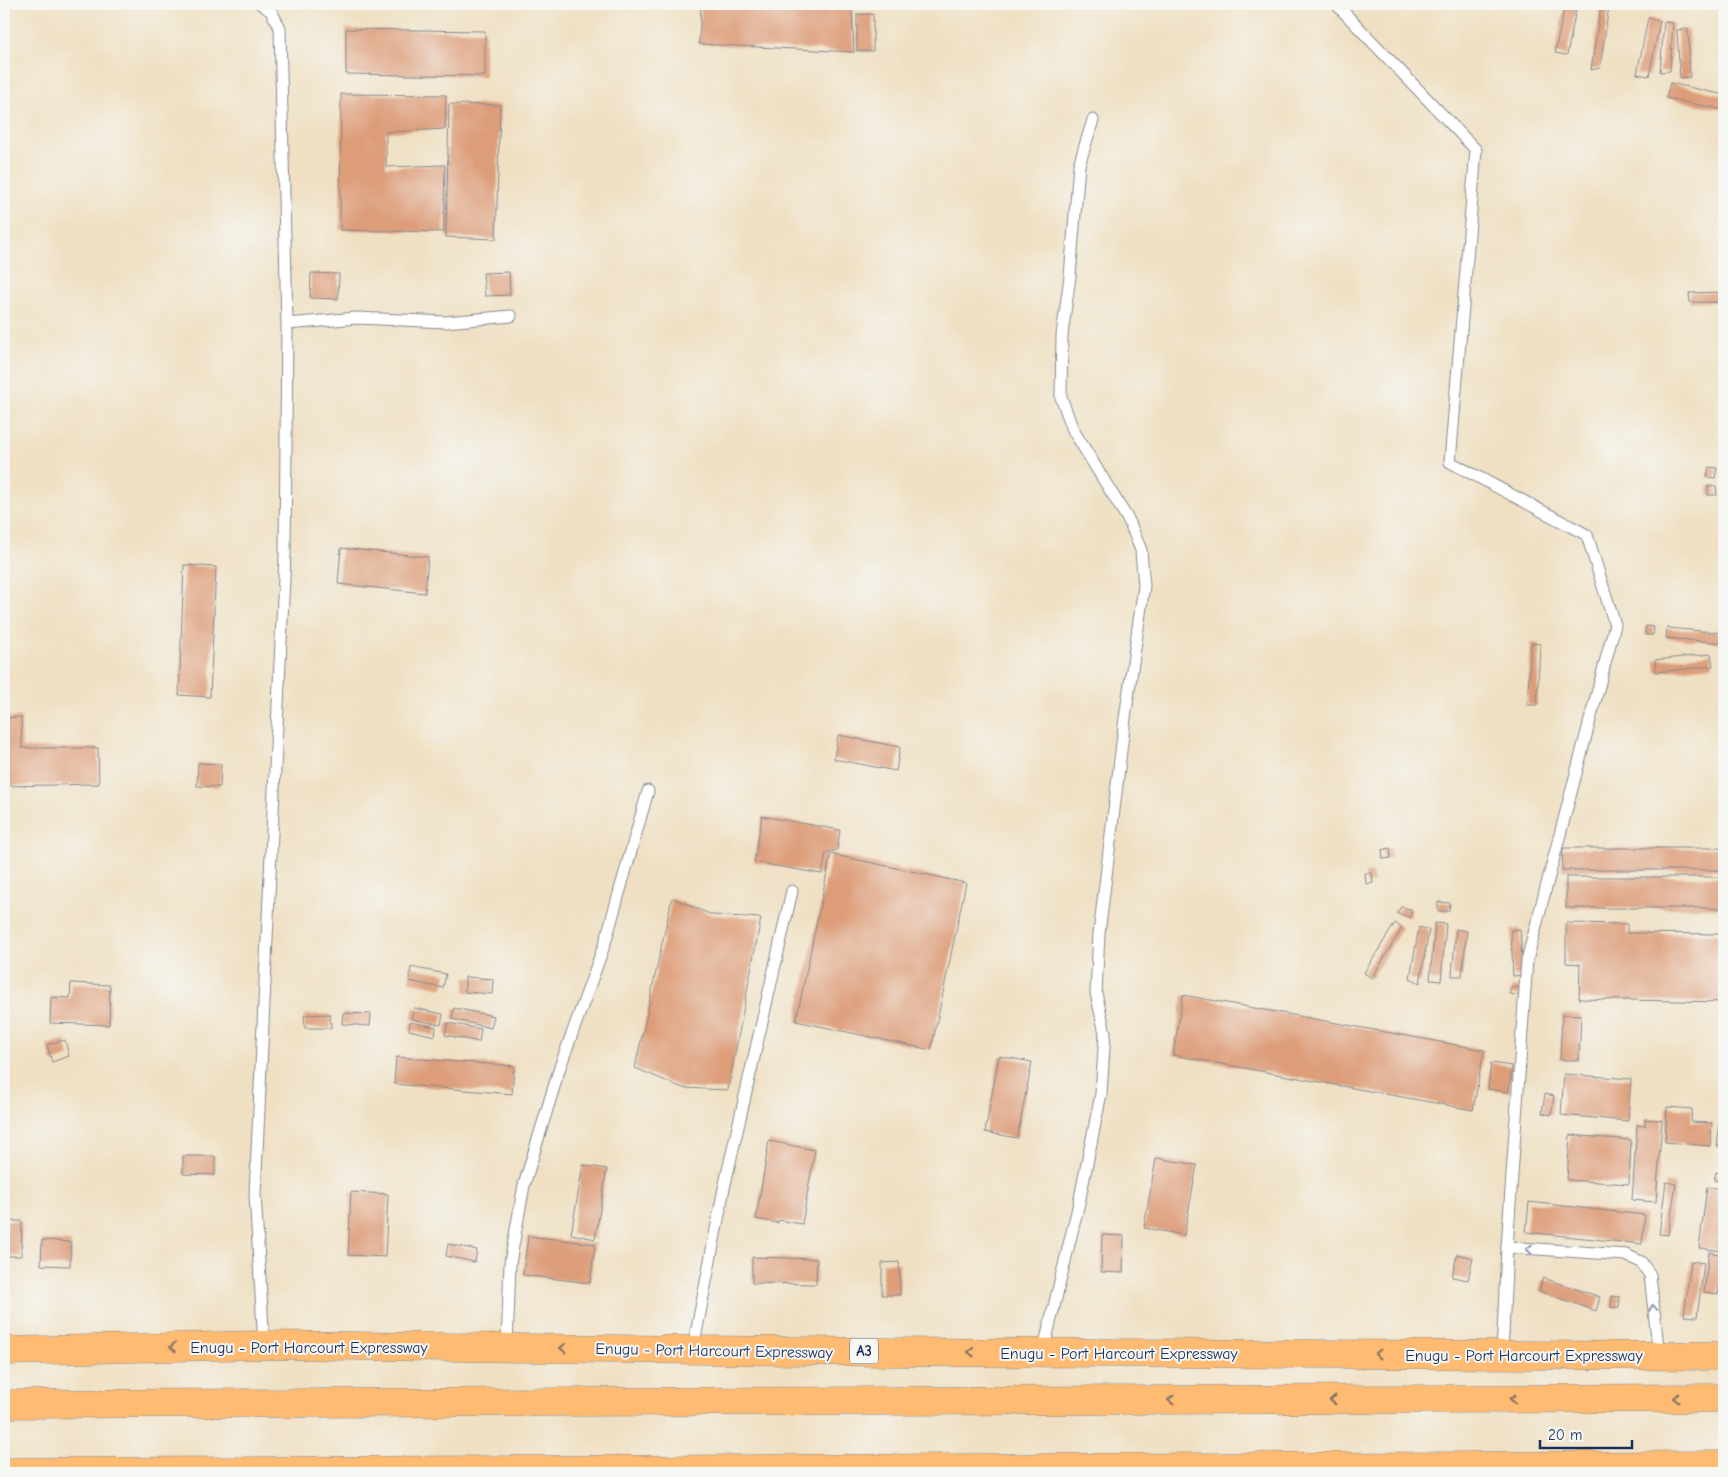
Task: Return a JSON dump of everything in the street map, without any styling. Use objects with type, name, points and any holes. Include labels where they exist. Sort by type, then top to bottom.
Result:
[{"type":"main road","name":"Enugu - Port Harcourt Expressway","points":[[4,1352],[264,1345],[1724,1356]]},
{"type":"main road","points":[[4,1404],[1724,1398]]},
{"type":"main road","points":[[4,1472],[1724,1465]]},
{"type":"lane","points":[[261,4],[271,11],[280,28],[287,324],[285,556],[255,1194],[264,1345]]},
{"type":"lane","points":[[1336,4],[1476,150],[1450,462],[1587,535],[1615,625],[1527,960],[1507,1247],[1502,1355]]},
{"type":"lane","points":[[1043,1352],[1101,1094],[1105,1033],[1096,993],[1099,934],[1125,718],[1144,586],[1141,550],[1129,521],[1073,430],[1061,397],[1062,335],[1070,276],[1079,165],[1093,120]]},
{"type":"lane","points":[[287,324],[356,318],[446,322],[511,316]]},
{"type":"lane","points":[[507,1348],[510,1263],[524,1185],[560,1067],[605,943],[648,791]]},
{"type":"lane","points":[[692,1349],[724,1188],[792,891]]},
{"type":"lane","points":[[1507,1247],[1626,1255],[1641,1262],[1650,1275],[1659,1356]]},
{"type":"building","points":[[701,4],[852,8],[854,52],[699,44]]},
{"type":"building","points":[[1565,4],[1577,4],[1567,55],[1555,53]]},
{"type":"building","points":[[1601,5],[1609,6],[1600,68],[1591,70]]},
{"type":"building","points":[[857,14],[873,14],[873,51],[857,51]]},
{"type":"building","points":[[1648,18],[1660,21],[1649,76],[1637,74]]},
{"type":"building","points":[[1664,22],[1673,23],[1670,71],[1660,72]]},
{"type":"building","points":[[346,29],[485,31],[485,76],[346,74]]},
{"type":"building","points":[[1688,29],[1690,77],[1680,78],[1677,30]]},
{"type":"building","points":[[1670,83],[1724,95],[1724,110],[1666,98]]},
{"type":"building","points":[[341,94],[446,95],[445,129],[386,132],[386,167],[445,165],[444,232],[340,230]]},
{"type":"building","points":[[449,104],[500,105],[496,239],[446,237]]},
{"type":"building","points":[[509,272],[510,295],[485,296],[483,273]]},
{"type":"building","points":[[311,273],[339,274],[338,299],[310,298]]},
{"type":"building","points":[[1724,292],[1724,302],[1690,302],[1689,293]]},
{"type":"building","points":[[1709,467],[1717,468],[1715,478],[1707,477]]},
{"type":"building","points":[[1708,486],[1716,486],[1717,495],[1708,495]]},
{"type":"building","points":[[341,548],[428,557],[425,593],[338,584]]},
{"type":"building","points":[[184,565],[216,567],[210,697],[179,695]]},
{"type":"building","points":[[1646,626],[1654,627],[1653,635],[1645,635]]},
{"type":"building","points":[[1667,628],[1724,633],[1724,643],[1666,638]]},
{"type":"building","points":[[1531,643],[1540,644],[1537,705],[1527,705]]},
{"type":"building","points":[[1711,654],[1713,666],[1656,672],[1655,660]]},
{"type":"building","points":[[21,717],[22,748],[98,748],[99,784],[4,786],[4,718]]},
{"type":"building","points":[[838,735],[900,747],[896,771],[834,759]]},
{"type":"building","points":[[198,763],[221,764],[220,787],[197,786]]},
{"type":"building","points":[[762,816],[840,830],[837,850],[826,853],[822,874],[754,862]]},
{"type":"building","points":[[1390,848],[1391,858],[1383,859],[1382,850]]},
{"type":"building","points":[[1563,848],[1724,848],[1724,870],[1562,870]]},
{"type":"building","points":[[831,854],[966,883],[931,1050],[796,1021]]},
{"type":"building","points":[[1365,873],[1372,873],[1373,883],[1366,884]]},
{"type":"building","points":[[1566,877],[1724,877],[1724,908],[1566,908]]},
{"type":"building","points":[[672,898],[712,915],[761,918],[728,1090],[683,1088],[635,1068]]},
{"type":"building","points":[[1438,902],[1450,903],[1449,911],[1438,911]]},
{"type":"building","points":[[1401,907],[1411,909],[1411,917],[1397,914]]},
{"type":"building","points":[[1395,923],[1402,928],[1372,978],[1364,973]]},
{"type":"building","points":[[1435,923],[1446,924],[1441,981],[1430,980]]},
{"type":"building","points":[[1566,923],[1627,924],[1627,933],[1723,934],[1722,1002],[1579,999],[1580,964],[1566,963]]},
{"type":"building","points":[[1419,927],[1429,930],[1420,983],[1410,978]]},
{"type":"building","points":[[1456,929],[1467,931],[1462,976],[1452,976]]},
{"type":"building","points":[[1520,929],[1523,975],[1513,976],[1511,930]]},
{"type":"building","points":[[411,967],[446,974],[443,988],[409,981]]},
{"type":"building","points":[[465,977],[493,979],[492,994],[465,992]]},
{"type":"building","points":[[71,983],[110,985],[109,1025],[50,1023],[51,997],[70,998]]},
{"type":"building","points":[[1512,987],[1520,988],[1519,995],[1509,994]]},
{"type":"building","points":[[1183,995],[1484,1050],[1473,1110],[1173,1055]]},
{"type":"building","points":[[414,1008],[443,1014],[441,1025],[411,1019]]},
{"type":"building","points":[[454,1008],[494,1016],[491,1028],[452,1019]]},
{"type":"building","points":[[343,1013],[371,1014],[370,1026],[342,1024]]},
{"type":"building","points":[[330,1014],[331,1028],[305,1028],[304,1015]]},
{"type":"building","points":[[1562,1014],[1581,1015],[1579,1060],[1560,1060]]},
{"type":"building","points":[[410,1022],[436,1027],[435,1036],[409,1030]]},
{"type":"building","points":[[448,1023],[481,1029],[479,1042],[445,1035]]},
{"type":"building","points":[[65,1040],[69,1056],[52,1062],[47,1045]]},
{"type":"building","points":[[999,1056],[1032,1062],[1017,1138],[985,1132]]},
{"type":"building","points":[[396,1057],[514,1066],[512,1094],[394,1084]]},
{"type":"building","points":[[1491,1063],[1512,1066],[1509,1092],[1488,1089]]},
{"type":"building","points":[[1564,1074],[1631,1079],[1628,1121],[1561,1115]]},
{"type":"building","points":[[1545,1094],[1554,1096],[1551,1115],[1542,1113]]},
{"type":"building","points":[[1724,1097],[1724,1147],[1717,1146]]},
{"type":"building","points":[[1667,1107],[1692,1109],[1691,1122],[1712,1123],[1710,1146],[1665,1142]]},
{"type":"building","points":[[1645,1119],[1662,1120],[1656,1202],[1632,1200],[1637,1125],[1645,1126]]},
{"type":"building","points":[[1570,1135],[1631,1140],[1629,1184],[1567,1180]]},
{"type":"building","points":[[769,1141],[815,1150],[802,1224],[778,1220],[778,1223],[756,1219]]},
{"type":"building","points":[[183,1156],[215,1156],[215,1175],[183,1174]]},
{"type":"building","points":[[1156,1158],[1197,1165],[1184,1235],[1144,1228]]},
{"type":"building","points":[[583,1165],[607,1169],[595,1239],[571,1234]]},
{"type":"building","points":[[1716,1172],[1724,1175],[1724,1182],[1714,1180]]},
{"type":"building","points":[[1666,1182],[1676,1184],[1668,1235],[1659,1234]]},
{"type":"building","points":[[1707,1187],[1724,1189],[1723,1251],[1699,1248]]},
{"type":"building","points":[[351,1192],[388,1194],[385,1257],[348,1255]]},
{"type":"building","points":[[1529,1202],[1645,1215],[1642,1244],[1526,1232]]},
{"type":"building","points":[[7,1221],[22,1221],[21,1256],[6,1256]]},
{"type":"building","points":[[1102,1235],[1124,1236],[1123,1273],[1101,1272]]},
{"type":"building","points":[[528,1236],[595,1244],[590,1283],[523,1275]]},
{"type":"building","points":[[42,1240],[71,1242],[70,1266],[41,1265]]},
{"type":"building","points":[[448,1244],[477,1250],[475,1262],[446,1256]]},
{"type":"building","points":[[1709,1252],[1723,1255],[1718,1294],[1704,1292]]},
{"type":"building","points":[[1457,1254],[1473,1258],[1468,1280],[1452,1277]]},
{"type":"building","points":[[752,1257],[817,1259],[816,1284],[752,1283]]},
{"type":"building","points":[[1691,1261],[1704,1263],[1697,1317],[1684,1316]]},
{"type":"building","points":[[899,1262],[900,1295],[882,1295],[882,1263]]},
{"type":"building","points":[[1543,1278],[1600,1297],[1596,1311],[1539,1291]]},
{"type":"building","points":[[1612,1296],[1620,1297],[1619,1308],[1611,1307]]}]
